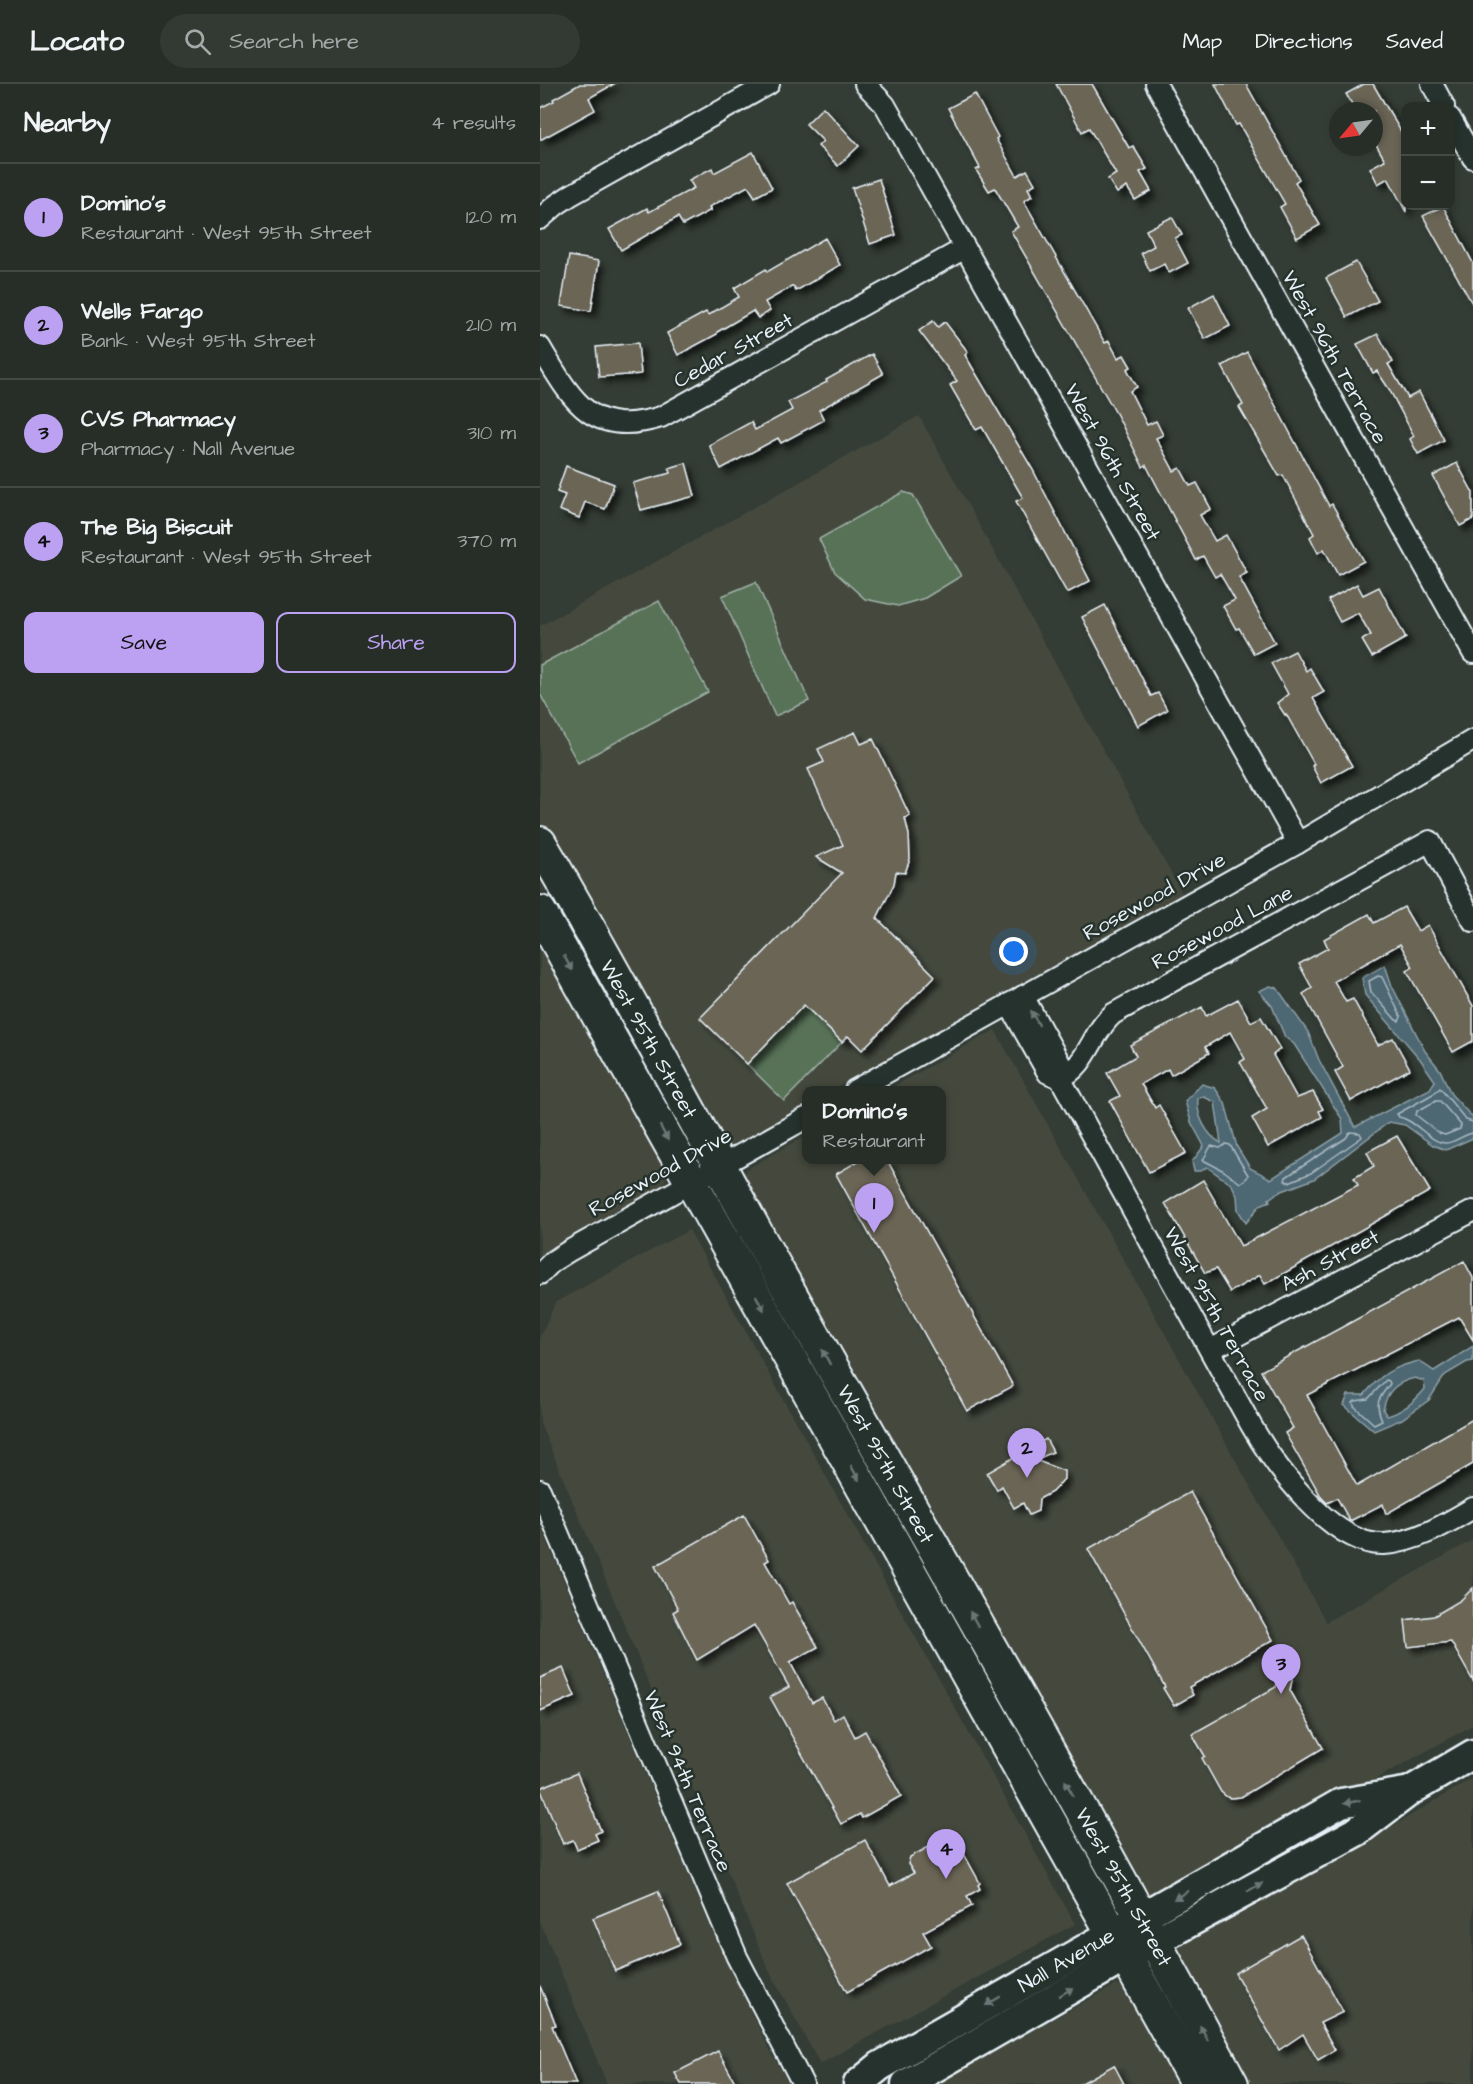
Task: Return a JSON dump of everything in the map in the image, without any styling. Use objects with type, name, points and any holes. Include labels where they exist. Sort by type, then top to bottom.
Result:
[{"type":"main road","name":"West 95th Street","points":[[540,843],[719,1167],[1149,1930],[1232,2084]]},
{"type":"main road","name":"West 95th Street","points":[[540,912],[1197,2084]]},
{"type":"main road","name":"Nall Avenue","points":[[858,2084],[880,2066],[1149,1930],[1356,1832],[1410,1791],[1473,1754]]},
{"type":"main road","name":"Nall Avenue","points":[[906,2084],[1120,1945]]},
{"type":"street","points":[[540,219],[571,195],[769,84]]},
{"type":"street","name":"West 96th Street","points":[[865,84],[885,105],[1298,843]]},
{"type":"street","name":"West 96th Street","points":[[880,84],[885,105]]},
{"type":"street","name":"West 96th Terrace","points":[[1156,84],[1473,653]]},
{"type":"street","points":[[1432,84],[1442,102]]},
{"type":"street","points":[[1455,127],[1473,158]]},
{"type":"street","name":"Cedar Street","points":[[540,347],[569,394],[584,409],[602,419],[622,424],[644,423],[662,417],[965,248]]},
{"type":"street","name":"Rosewood Drive","points":[[862,1086],[1298,843],[1473,740]]},
{"type":"street","name":"Rosewood Lane","points":[[1060,1078],[1071,1074],[1079,1065],[1106,1020],[1113,1014],[1229,948],[1322,901],[1430,841],[1473,921]]},
{"type":"street","name":"West 95th Terrace","points":[[1016,1000],[1048,1073],[1060,1078],[1263,1445],[1317,1511],[1349,1534],[1381,1544],[1402,1541],[1439,1528],[1473,1508]]},
{"type":"street","name":"Rosewood Drive","points":[[540,1274],[553,1261],[569,1251],[802,1121]]},
{"type":"street","name":"Ash Street","points":[[1209,1350],[1473,1211]]},
{"type":"street","name":"West 94th Terrace","points":[[540,1490],[737,1957],[803,2084]]},
{"type":"shaded area","points":[[919,416],[1183,895],[839,1086],[802,1086],[802,1107],[727,1149],[540,831],[540,626]]},
{"type":"shaded area","points":[[540,933],[670,1170],[665,1181],[654,1192],[571,1237],[540,1259]]},
{"type":"shaded area","points":[[995,1030],[1326,1622],[1473,1540],[1473,1725],[1169,1894],[1155,1898],[1145,1893],[742,1177],[747,1169],[802,1137],[802,1164],[946,1164],[946,1086],[894,1086]]},
{"type":"shaded area","points":[[689,1230],[1075,1924],[820,2064],[768,1968],[540,1423],[540,1337],[556,1302]]},
{"type":"shaded area","points":[[540,1525],[713,1933],[767,2045],[789,2084],[607,2084],[540,1921]]},
{"type":"shaded area","points":[[1473,1778],[1473,2084],[1243,2084],[1177,1951],[1180,1946],[1400,1822]]},
{"type":"shaded area","points":[[1116,1985],[1127,1989],[1183,2084],[933,2084]]},
{"type":"green space","points":[[903,492],[913,495],[961,576],[925,598],[898,606],[865,599],[835,572],[819,539]]},
{"type":"green space","points":[[756,582],[809,701],[775,716],[722,596]]},
{"type":"green space","points":[[659,601],[708,692],[578,763],[540,694],[540,665]]},
{"type":"green space","points":[[804,1005],[842,1042],[784,1101],[747,1064]]},
{"type":"water","points":[[1385,965],[1392,986],[1425,1051],[1440,1070],[1451,1094],[1473,1118],[1473,1138],[1446,1150],[1433,1145],[1405,1125],[1389,1122],[1314,1179],[1277,1193],[1269,1199],[1270,1201],[1260,1205],[1246,1223],[1238,1210],[1237,1196],[1232,1185],[1207,1167],[1201,1171],[1194,1171],[1192,1162],[1204,1146],[1191,1122],[1185,1101],[1202,1084],[1215,1088],[1225,1103],[1237,1147],[1250,1168],[1271,1179],[1343,1133],[1342,1119],[1294,1044],[1285,1037],[1272,1006],[1259,991],[1270,986],[1277,988],[1308,1032],[1319,1060],[1355,1127],[1430,1089],[1435,1081],[1420,1059],[1365,995],[1362,978]],"holes":[[[1204,1097],[1215,1102],[1221,1143],[1203,1124],[1200,1118],[1198,1098]]]},
{"type":"water","points":[[1473,1346],[1473,1361],[1445,1375],[1429,1400],[1402,1419],[1374,1431],[1344,1405],[1348,1395],[1364,1395],[1388,1372],[1402,1366],[1419,1361],[1434,1371]],"holes":[[[1415,1378],[1424,1381],[1425,1389],[1417,1398],[1403,1409],[1387,1416],[1383,1410],[1387,1397],[1394,1388]]]},
{"type":"building","points":[[580,84],[614,84],[589,98],[595,110],[540,140],[540,108]]},
{"type":"building","points":[[1056,84],[1092,84],[1129,148],[1133,146],[1147,169],[1140,172],[1151,191],[1135,200],[1127,187],[1117,193],[1108,179],[1116,174],[1089,128],[1082,132]]},
{"type":"building","points":[[1215,84],[1246,84],[1299,179],[1295,182],[1320,225],[1297,238],[1280,207],[1285,204],[1239,124],[1236,125]]},
{"type":"building","points":[[1364,84],[1373,84],[1401,132],[1401,203],[1388,178],[1378,184],[1370,168],[1385,160],[1383,156],[1383,102],[1351,102],[1346,94]]},
{"type":"building","points":[[975,94],[998,137],[996,139],[1017,176],[1027,170],[1035,184],[1028,188],[1032,196],[1024,201],[1105,343],[1109,341],[1118,358],[1124,355],[1131,367],[1127,369],[1137,387],[1130,391],[1147,425],[1156,421],[1163,435],[1156,438],[1174,471],[1180,468],[1190,486],[1197,483],[1211,509],[1200,515],[1215,541],[1226,535],[1247,573],[1239,577],[1275,643],[1254,654],[1223,606],[1235,600],[1220,574],[1215,577],[1203,556],[1196,560],[1146,465],[1143,467],[1117,415],[1011,231],[1018,227],[995,188],[989,191],[976,170],[980,168],[948,108]]},
{"type":"building","points":[[823,107],[859,146],[838,166],[818,146],[823,141],[806,124]]},
{"type":"building","points":[[753,152],[772,188],[755,197],[748,186],[709,207],[711,210],[683,225],[678,217],[621,250],[609,229],[647,208],[649,212],[694,188],[689,180],[712,168],[714,173]]},
{"type":"building","points":[[879,179],[896,235],[870,244],[852,188]]},
{"type":"building","points":[[1435,210],[1445,210],[1473,263],[1473,305],[1423,216]]},
{"type":"building","points":[[1172,217],[1182,235],[1175,238],[1188,263],[1169,273],[1164,264],[1150,271],[1141,253],[1154,246],[1146,230]]},
{"type":"building","points":[[825,238],[840,265],[796,291],[793,286],[765,302],[770,311],[758,318],[753,311],[678,355],[667,333],[706,312],[708,315],[739,297],[734,288],[766,269],[767,272]]},
{"type":"building","points":[[569,256],[599,261],[591,311],[561,306]]},
{"type":"building","points":[[1356,262],[1378,301],[1347,317],[1326,278]]},
{"type":"building","points":[[1214,294],[1230,326],[1205,339],[1188,308]]},
{"type":"building","points":[[933,321],[938,327],[945,322],[968,352],[965,355],[1033,470],[1090,581],[1067,593],[1016,501],[1023,498],[982,427],[976,430],[950,385],[957,381],[919,331]]},
{"type":"building","points":[[1378,334],[1393,362],[1388,364],[1408,398],[1419,392],[1444,440],[1418,454],[1410,439],[1414,436],[1389,389],[1377,371],[1373,373],[1357,344]]},
{"type":"building","points":[[638,343],[641,374],[599,377],[596,347]]},
{"type":"building","points":[[1247,352],[1329,506],[1332,504],[1364,561],[1338,575],[1324,549],[1318,553],[1310,537],[1314,534],[1283,475],[1279,476],[1239,407],[1243,405],[1222,366]]},
{"type":"building","points":[[872,354],[883,374],[819,410],[824,420],[781,443],[778,438],[721,469],[709,445],[751,422],[755,430],[792,410],[788,402],[827,382],[826,380]]},
{"type":"building","points":[[686,463],[695,496],[641,510],[633,483],[671,473],[669,468]]},
{"type":"building","points":[[1457,463],[1473,493],[1473,519],[1460,526],[1433,476]]},
{"type":"building","points":[[566,466],[614,484],[605,509],[585,502],[579,518],[559,510],[565,495],[557,492]]},
{"type":"building","points":[[1357,584],[1363,595],[1379,587],[1406,638],[1372,657],[1362,640],[1371,635],[1358,613],[1340,622],[1328,600]]},
{"type":"building","points":[[1105,605],[1151,696],[1158,693],[1167,710],[1138,726],[1082,617]]},
{"type":"building","points":[[1295,651],[1306,671],[1310,668],[1324,692],[1313,698],[1352,766],[1321,783],[1312,766],[1314,764],[1286,714],[1277,703],[1288,694],[1271,663]]},
{"type":"building","points":[[855,732],[861,744],[873,739],[910,816],[905,818],[909,835],[910,859],[905,873],[896,872],[894,884],[877,918],[935,976],[862,1050],[848,1036],[842,1042],[804,1005],[747,1064],[700,1018],[842,873],[816,857],[843,845],[808,769],[824,762],[818,749]]},
{"type":"building","points":[[1404,907],[1418,931],[1428,925],[1473,1006],[1473,1041],[1453,1052],[1407,971],[1413,967],[1400,944],[1334,981],[1346,1002],[1353,999],[1378,1045],[1393,1038],[1410,1069],[1351,1101],[1335,1072],[1343,1067],[1303,994],[1312,988],[1299,964],[1328,948],[1324,939],[1369,914],[1374,923]]},
{"type":"building","points":[[1238,999],[1251,1022],[1261,1017],[1280,1049],[1273,1055],[1297,1098],[1313,1092],[1323,1109],[1319,1111],[1322,1117],[1268,1147],[1252,1118],[1267,1109],[1240,1062],[1245,1059],[1230,1032],[1205,1047],[1209,1053],[1171,1075],[1168,1069],[1141,1084],[1155,1108],[1159,1105],[1186,1153],[1149,1172],[1110,1101],[1120,1096],[1107,1073],[1136,1056],[1130,1045],[1202,1007],[1206,1016]]},
{"type":"building","points":[[1397,1136],[1430,1191],[1265,1284],[1260,1275],[1230,1292],[1216,1269],[1205,1273],[1165,1203],[1203,1180],[1241,1246],[1358,1185],[1354,1178],[1374,1166],[1367,1152]]},
{"type":"building","points":[[853,1164],[889,1164],[1013,1386],[967,1411],[836,1174]]},
{"type":"building","points":[[1464,1261],[1473,1278],[1473,1340],[1459,1317],[1307,1395],[1357,1486],[1473,1419],[1473,1464],[1386,1514],[1383,1504],[1350,1521],[1337,1498],[1327,1503],[1322,1498],[1285,1433],[1293,1428],[1261,1371]]},
{"type":"building","points":[[1046,1439],[1053,1452],[1035,1460],[1064,1471],[1064,1479],[1052,1492],[1039,1499],[1038,1511],[1029,1515],[1023,1503],[1014,1508],[1002,1486],[997,1490],[987,1473]]},
{"type":"building","points":[[1190,1492],[1273,1640],[1189,1687],[1193,1695],[1174,1706],[1088,1549]]},
{"type":"building","points":[[744,1515],[769,1560],[765,1562],[789,1604],[792,1602],[818,1647],[790,1662],[812,1703],[822,1698],[834,1720],[843,1714],[855,1737],[865,1731],[901,1796],[862,1818],[860,1814],[841,1824],[770,1697],[789,1687],[754,1625],[697,1660],[673,1612],[678,1609],[655,1566]]},
{"type":"building","points":[[1473,1588],[1473,1681],[1451,1642],[1408,1647],[1405,1620],[1434,1616],[1461,1600]]},
{"type":"building","points":[[563,1668],[575,1696],[540,1711],[540,1678]]},
{"type":"building","points":[[1280,1673],[1293,1675],[1290,1690],[1323,1748],[1241,1797],[1227,1797],[1221,1792],[1202,1758],[1205,1756],[1192,1734],[1276,1687]]},
{"type":"building","points":[[577,1773],[601,1831],[595,1834],[598,1840],[577,1849],[573,1840],[563,1844],[540,1788]]},
{"type":"building","points":[[953,1834],[980,1883],[978,1885],[980,1889],[967,1896],[972,1906],[923,1932],[931,1946],[847,1992],[787,1883],[865,1840],[890,1886],[914,1873],[908,1864],[910,1857]]},
{"type":"building","points":[[658,1891],[680,1944],[615,1971],[593,1918]]},
{"type":"building","points":[[1301,1935],[1343,2012],[1320,2023],[1335,2050],[1318,2060],[1303,2034],[1279,2050],[1235,1973]]},
{"type":"building","points":[[540,1986],[556,2025],[552,2026],[576,2084],[540,2084]]},
{"type":"building","points":[[718,2051],[736,2084],[681,2084],[675,2073]]},
{"type":"building","points":[[1114,2065],[1124,2084],[1080,2084]]},
{"type":"place","name":"Domino's","points":[[874,1233]]},
{"type":"place","name":"Wells Fargo","points":[[1027,1478]]},
{"type":"place","name":"CVS Pharmacy","points":[[1281,1694]]},
{"type":"place","name":"The Big Biscuit","points":[[946,1879]]}]
